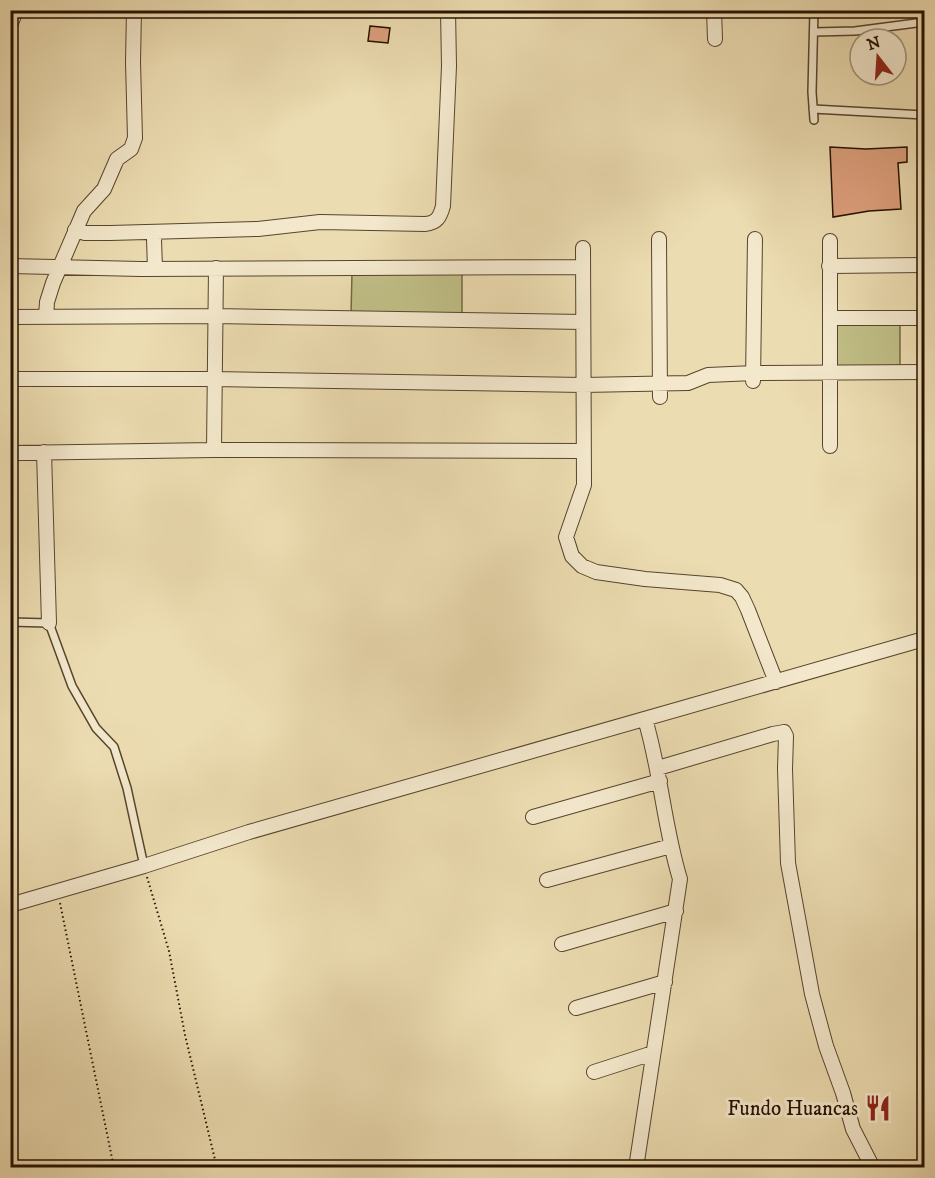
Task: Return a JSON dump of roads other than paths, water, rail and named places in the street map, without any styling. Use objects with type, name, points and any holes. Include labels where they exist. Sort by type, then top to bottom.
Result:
[{"type":"street","points":[[10,26],[16,10]]},
{"type":"street","points":[[46,316],[47,302],[53,283],[84,211],[104,189],[117,159],[131,148],[135,138],[134,10]]},
{"type":"street","points":[[75,230],[85,233],[110,233],[258,229],[320,222],[425,224],[436,221],[440,217],[443,206],[449,66],[448,10]]},
{"type":"street","points":[[714,10],[715,39]]},
{"type":"street","points":[[154,239],[155,269]]},
{"type":"street","points":[[659,239],[660,390]]},
{"type":"street","points":[[753,377],[754,239]]},
{"type":"street","points":[[830,241],[830,446]]},
{"type":"street","points":[[583,248],[584,484],[566,537],[572,556],[582,566],[596,572],[645,579],[720,585],[736,590],[745,604],[776,682]]},
{"type":"street","points":[[829,266],[924,265]]},
{"type":"street","points":[[10,266],[155,269],[583,267]]},
{"type":"street","points":[[214,450],[216,268]]},
{"type":"street","points":[[10,317],[215,316],[583,322]]},
{"type":"street","points":[[830,318],[924,318]]},
{"type":"street","points":[[10,379],[214,379],[583,385],[660,390],[712,375],[753,377],[924,372]]},
{"type":"street","points":[[10,453],[214,450],[583,451]]},
{"type":"street","points":[[44,452],[49,623]]},
{"type":"street","points":[[10,905],[144,866],[249,832],[924,639]]},
{"type":"street","points":[[636,1167],[680,879],[645,719]]},
{"type":"street","points":[[533,817],[784,732],[786,736],[788,863],[812,994],[853,1129],[873,1167]]},
{"type":"street","points":[[547,880],[671,846]]},
{"type":"street","points":[[562,944],[676,911]]},
{"type":"street","points":[[576,1008],[665,981]]},
{"type":"street","points":[[594,1072],[653,1053]]},
{"type":"lane","points":[[814,10],[814,120]]},
{"type":"lane","points":[[814,32],[855,31],[924,22]]},
{"type":"lane","points":[[813,109],[924,115]]},
{"type":"lane","points":[[10,622],[49,623],[72,686],[96,728],[114,747],[124,776],[144,866]]},
{"type":"place","name":"Fundo Huancas","points":[[878,1108]]}]
